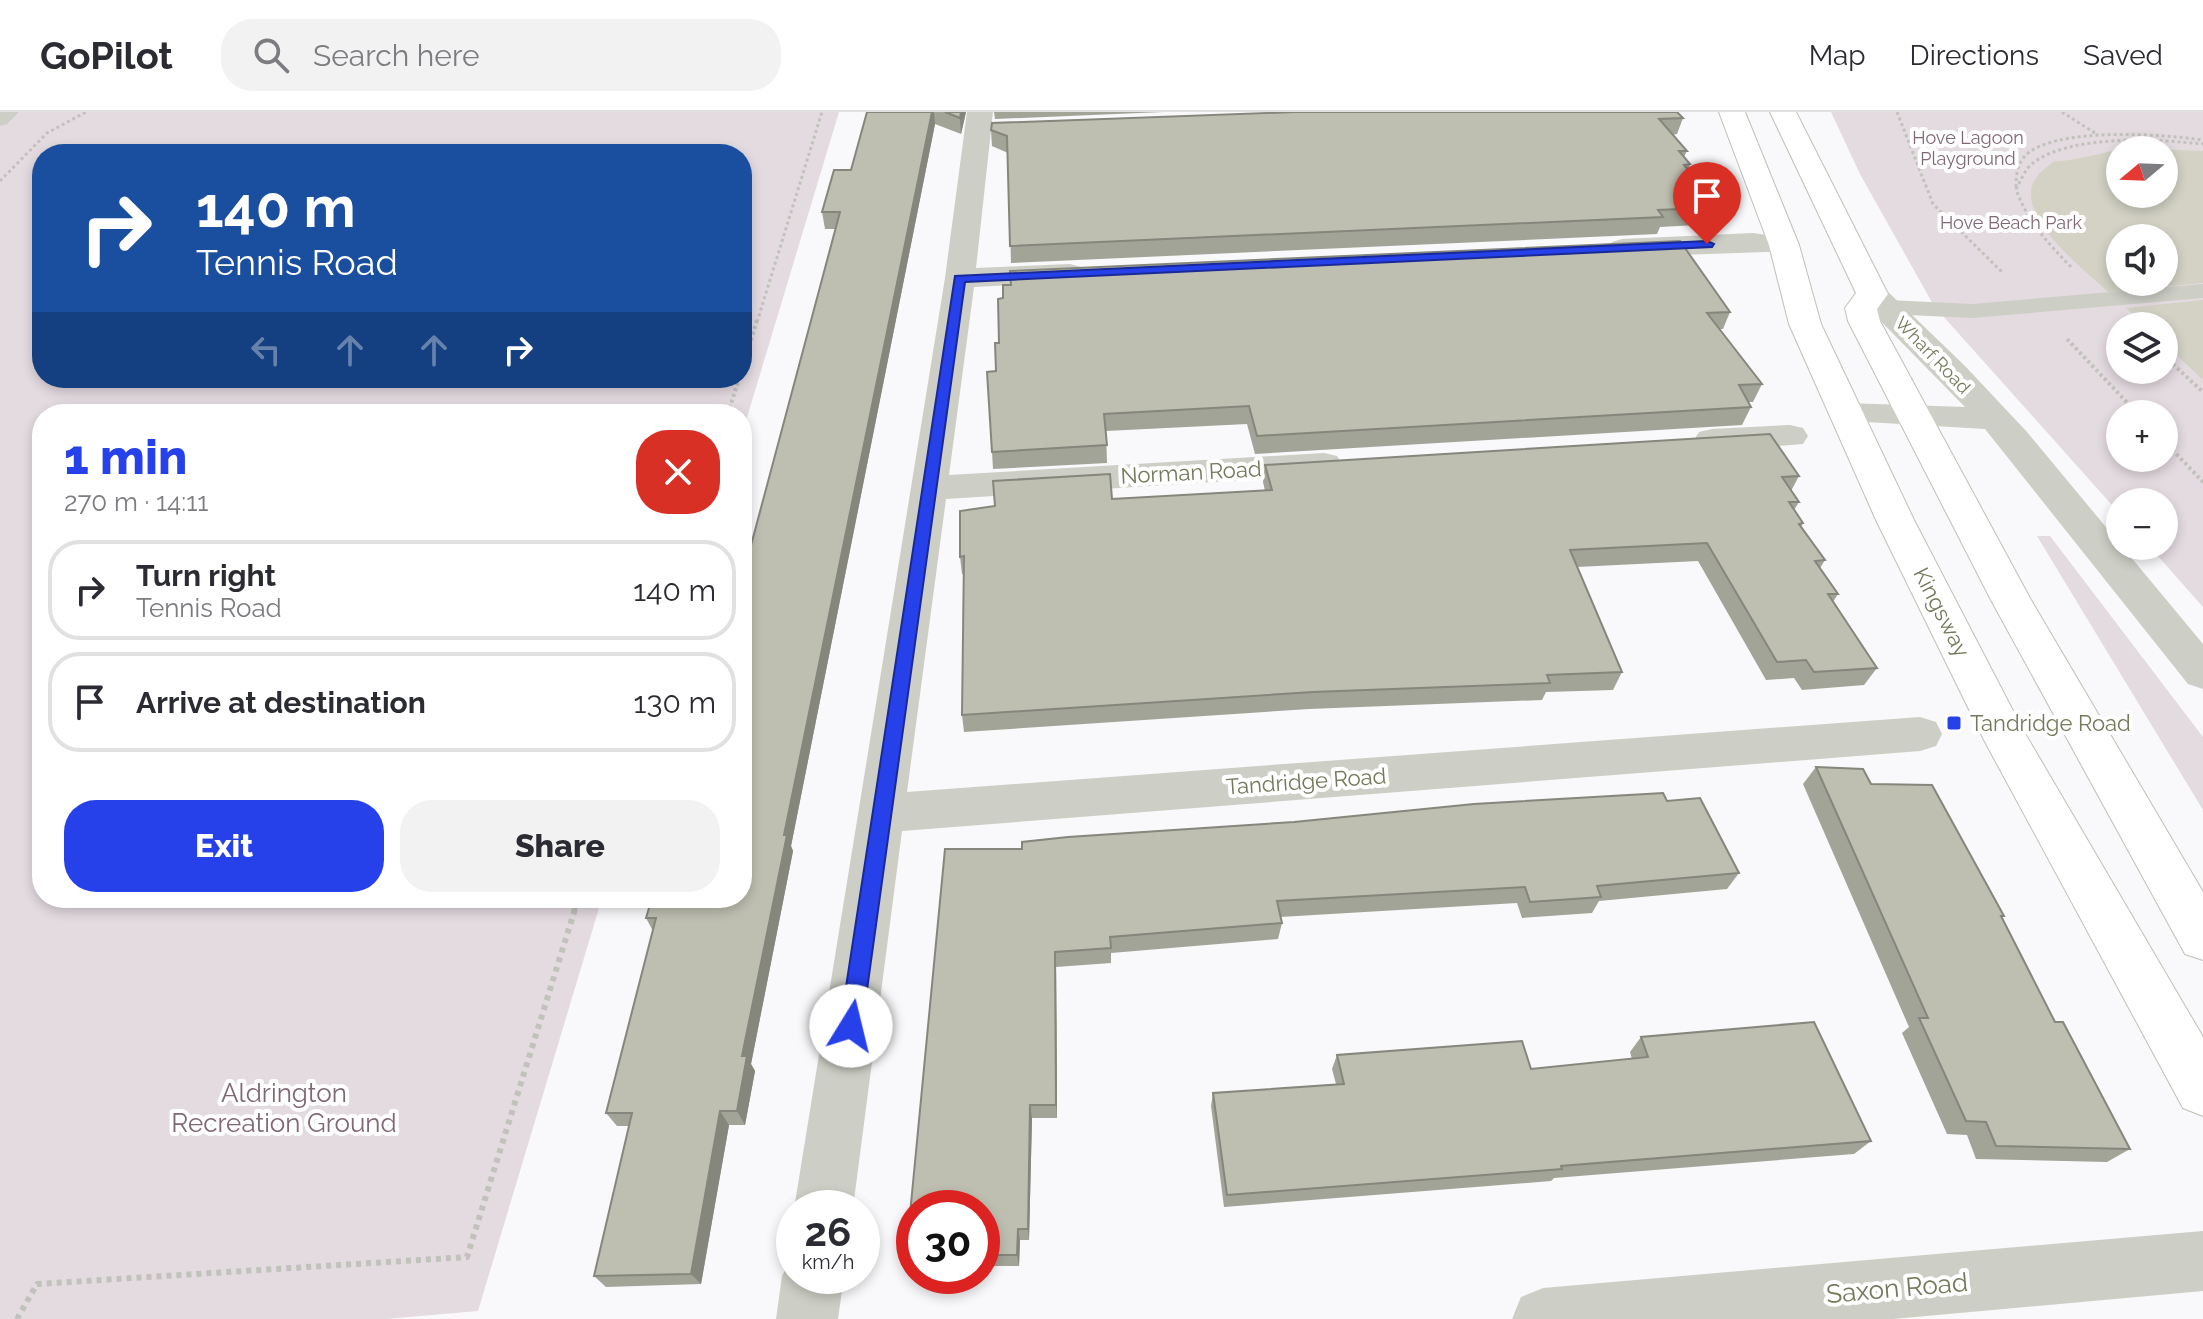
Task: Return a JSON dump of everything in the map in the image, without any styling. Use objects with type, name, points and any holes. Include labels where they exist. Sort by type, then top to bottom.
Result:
[{"type":"main road","name":"Kingsway","points":[[1732,112],[1784,245],[1805,324],[1895,520],[2006,740],[2203,1089]]},
{"type":"main road","points":[[1783,112],[1879,301],[1861,308],[1864,321],[2094,751],[2203,938]]},
{"type":"street","points":[[826,1190],[883,813],[927,488],[988,124]]},
{"type":"street","points":[[1596,249],[1753,242],[1784,245]]},
{"type":"street","points":[[960,278],[1103,272]]},
{"type":"street","name":"Wharf Road","points":[[1879,301],[1953,373],[2014,440],[2203,673]]},
{"type":"street","name":"Wharf Road","points":[[1845,413],[1992,419]]},
{"type":"street","points":[[1680,442],[1790,436]]},
{"type":"street","name":"Norman Road","points":[[927,488],[1350,463]]},
{"type":"street","name":"Tandridge Road","points":[[883,813],[1920,734]]},
{"type":"street","name":"Saxon Road","points":[[1543,1319],[2203,1261]]},
{"type":"street","points":[[807,1319],[810,1294]]},
{"type":"lane","points":[[0,120],[10,112]]},
{"type":"lane","points":[[1879,301],[1972,311],[2203,291]]},
{"type":"path","points":[[36,144],[47,133],[86,112]]},
{"type":"path","points":[[752,337],[822,112]]},
{"type":"path","points":[[2062,112],[2099,135]]},
{"type":"path","points":[[2104,300],[2042,238],[2023,211],[2016,189],[2016,173],[2030,153],[2057,143],[2099,135],[2203,142]]},
{"type":"path","points":[[2016,189],[2034,162],[2069,150],[2137,140],[2203,142]]},
{"type":"path","points":[[0,181],[32,148]]},
{"type":"path","points":[[2178,369],[2203,392]]},
{"type":"path","points":[[2178,456],[2203,482]]},
{"type":"path","points":[[17,1319],[37,1284],[467,1257],[575,908]]},
{"type":"green space","name":"Aldrington Recreation Ground","points":[[0,112],[839,112],[751,404],[32,404],[32,908],[599,908],[478,1311],[386,1319],[0,1319]]},
{"type":"green space","name":"Hove Beach Park","points":[[1831,112],[2203,112],[2203,607],[2161,560],[2178,560],[2178,488],[2106,488],[2106,498],[1934,306],[1860,174]]},
{"type":"green space","points":[[2037,536],[2050,536],[2203,737],[2203,810]]},
{"type":"shaded area","points":[[2178,150],[2203,151],[2203,283],[2178,285],[2178,224],[2106,224],[2106,290],[2069,256],[2042,224],[2033,208],[2031,192],[2036,178],[2054,161],[2106,152],[2106,208],[2178,208]]},
{"type":"shaded area","points":[[2203,300],[2203,380],[2178,356],[2178,312],[2130,312],[2126,308]]},
{"type":"building","points":[[867,112],[932,112],[784,835],[787,835],[742,1056],[747,1056],[737,1111],[720,1111],[691,1274],[594,1276],[632,1113],[606,1113],[656,918],[646,918],[649,908],[752,908],[752,542],[840,212],[822,212],[834,170],[851,170]]},
{"type":"building","points":[[945,112],[961,112],[960,118]]},
{"type":"building","points":[[1295,112],[1677,112],[1683,118],[1659,119],[1687,151],[1679,151],[1690,164],[1684,165],[1702,193],[1692,194],[1704,208],[1658,210],[1663,217],[1010,246],[1007,136],[991,130],[992,123]]},
{"type":"building","points":[[1680,241],[1730,312],[1707,313],[1762,384],[1739,385],[1751,407],[1257,436],[1249,406],[1104,414],[1107,445],[992,452],[987,372],[996,371],[998,299],[1003,298],[1003,285],[1011,285],[1010,271]]},
{"type":"building","points":[[1770,434],[1799,476],[1782,477],[1799,502],[1789,502],[1803,523],[1799,524],[1825,560],[1815,561],[1838,594],[1828,594],[1877,668],[1814,672],[1806,660],[1777,662],[1707,543],[1570,550],[1622,672],[1547,675],[1550,683],[1313,692],[962,715],[964,556],[960,557],[960,511],[995,506],[993,481],[1110,474],[1112,499],[1272,490],[1265,465]]},
{"type":"building","points":[[1816,767],[1863,769],[1871,784],[1932,785],[2004,916],[2001,916],[2055,1022],[2063,1022],[2130,1149],[1996,1146],[1986,1122],[1966,1121],[1919,1018],[1928,1018]]},
{"type":"building","points":[[1663,793],[1667,801],[1700,798],[1739,873],[1597,886],[1601,897],[1530,902],[1525,887],[1277,901],[1282,923],[1110,937],[1111,948],[1055,952],[1056,1105],[1030,1105],[1028,1229],[1018,1229],[1017,1255],[1000,1255],[1000,1190],[912,1190],[945,849],[1022,849],[1022,842],[1068,837],[1294,822],[1474,804]]},
{"type":"building","points":[[1814,1022],[1871,1141],[1227,1195],[1213,1093],[1344,1084],[1337,1055],[1522,1041],[1531,1069],[1648,1057],[1641,1037]]},
{"type":"place","name":"Tandridge Road","points":[[1954,723]]},
{"type":"route","points":[[851,1026],[960,278],[1707,244]]},
{"type":"park label","name":"Hove Lagoon Playground","points":[[1968,147]]}]
